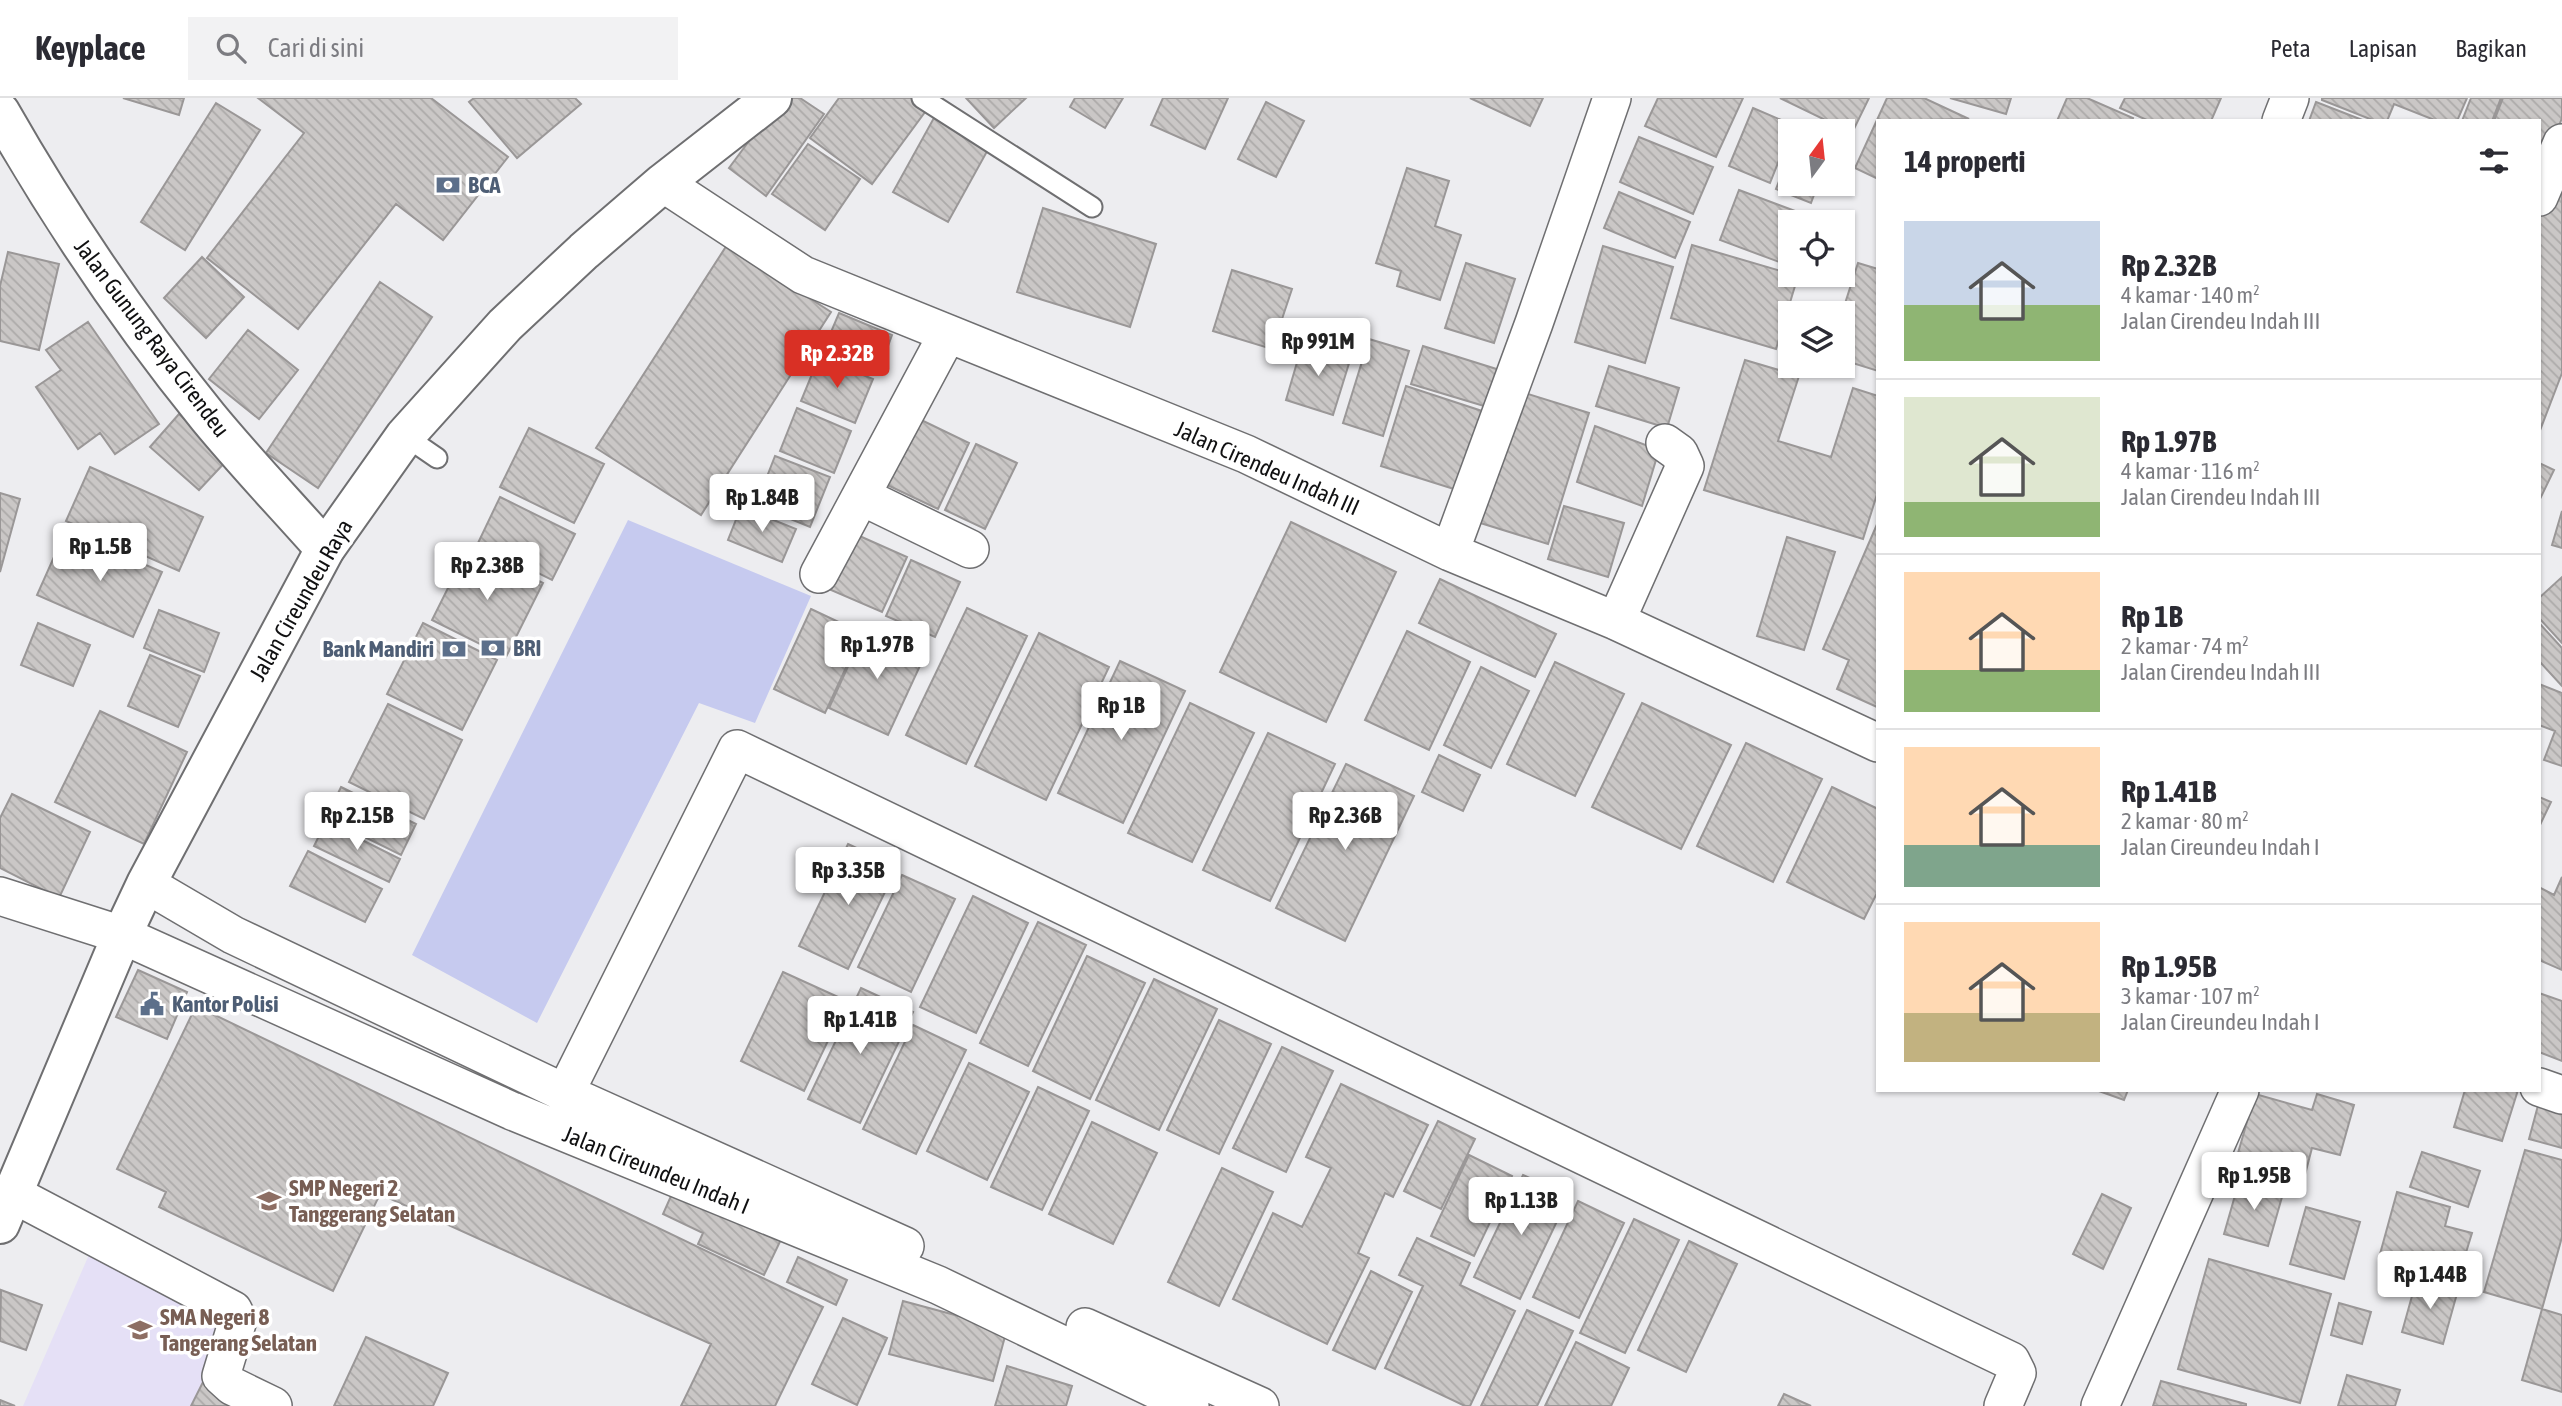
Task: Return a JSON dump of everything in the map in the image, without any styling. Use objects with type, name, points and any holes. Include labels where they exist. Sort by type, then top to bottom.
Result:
[{"type":"main road","name":"Jalan Cireundeu Raya","points":[[7,1209],[146,884],[325,549],[405,436],[505,325],[584,251],[663,183],[772,98]]},
{"type":"main road","name":"Jalan Gunung Raya Cirendeu","points":[[0,112],[45,191],[105,281],[208,417],[325,549]]},
{"type":"street","points":[[1450,552],[1612,98]]},
{"type":"street","points":[[2282,119],[2290,98]]},
{"type":"street","points":[[2541,192],[2562,143]]},
{"type":"street","name":"Jalan Cirendeu Indah III","points":[[663,183],[803,275],[1246,454],[1450,552],[1616,621],[1876,742]]},
{"type":"street","points":[[819,574],[947,335]]},
{"type":"street","points":[[1616,621],[1685,466],[1679,453],[1665,443]]},
{"type":"street","points":[[861,496],[970,549]]},
{"type":"street","points":[[565,1093],[737,749],[2011,1361],[2017,1373],[2003,1406]]},
{"type":"street","points":[[146,884],[233,935],[565,1093],[1260,1406]]},
{"type":"street","name":"Jalan Cireundeu Indah I","points":[[0,896],[122,935],[512,1111],[937,1285],[1190,1406]]},
{"type":"street","points":[[2541,1088],[2562,1095]]},
{"type":"street","points":[[2100,1406],[2239,1092]]},
{"type":"street","points":[[7,1209],[233,1310],[237,1320],[221,1376],[232,1386],[273,1406]]},
{"type":"lane","points":[[922,98],[1092,207]]},
{"type":"lane","points":[[405,436],[437,458]]},
{"type":"shaded area","points":[[628,520],[811,596],[755,723],[699,703],[537,1023],[412,955]]},
{"type":"shaded area","name":"SMA Negeri 8 Tangerang Selatan","points":[[98,1234],[235,1293],[212,1367],[273,1406],[23,1406]]},
{"type":"building","points":[[123,98],[184,98],[179,115]]},
{"type":"building","points":[[258,98],[431,98],[508,157],[443,240],[396,204],[298,329],[207,258],[304,133]]},
{"type":"building","points":[[474,98],[575,98],[581,104],[517,158],[469,102]]},
{"type":"building","points":[[781,98],[800,98],[824,114],[766,196],[729,168]]},
{"type":"building","points":[[839,98],[914,98],[928,108],[872,184],[810,138]]},
{"type":"building","points":[[966,98],[1026,98],[994,128]]},
{"type":"building","points":[[1075,98],[1123,98],[1105,128],[1070,107]]},
{"type":"building","points":[[1163,98],[1228,98],[1205,149],[1151,125]]},
{"type":"building","points":[[1470,98],[1543,98],[1530,126]]},
{"type":"building","points":[[1658,98],[1743,98],[1716,157],[1645,126]]},
{"type":"building","points":[[1780,98],[1869,98],[1855,127],[1855,119],[1823,119]]},
{"type":"building","points":[[1887,98],[1924,98],[1969,119],[1877,119]]},
{"type":"building","points":[[1950,98],[2011,98],[2006,114]]},
{"type":"building","points":[[2067,98],[2087,98],[2133,118],[2133,119],[2058,119]]},
{"type":"building","points":[[2125,98],[2221,98],[2212,119],[2145,119],[2120,108]]},
{"type":"building","points":[[2467,98],[2458,119],[2432,119],[2394,104],[2388,119],[2370,119],[2322,100]]},
{"type":"building","points":[[2471,98],[2501,98],[2493,119],[2463,119]]},
{"type":"building","points":[[2503,98],[2562,98],[2562,118],[2541,170],[2541,119],[2495,119]]},
{"type":"building","points":[[1266,102],[1304,121],[1276,177],[1238,159]]},
{"type":"building","points":[[2316,102],[2360,119],[2310,119]]},
{"type":"building","points":[[216,103],[260,130],[185,250],[141,222]]},
{"type":"building","points":[[1753,108],[1779,119],[1778,163],[1770,183],[1729,166]]},
{"type":"building","points":[[935,116],[990,146],[948,222],[893,192]]},
{"type":"building","points":[[1876,122],[1876,178],[1855,168]]},
{"type":"building","points":[[1639,137],[1713,167],[1693,214],[1620,182]]},
{"type":"building","points":[[808,144],[860,179],[825,230],[772,194]]},
{"type":"building","points":[[2562,158],[2562,373],[2541,428],[2541,213]]},
{"type":"building","points":[[1407,168],[1449,181],[1435,226],[1461,235],[1440,300],[1397,286],[1401,271],[1376,263]]},
{"type":"building","points":[[1739,190],[1792,210],[1778,210],[1778,262],[1720,240]]},
{"type":"building","points":[[1619,192],[1690,222],[1675,258],[1604,228]]},
{"type":"building","points":[[1794,196],[1814,196],[1811,203]]},
{"type":"building","points":[[1043,208],[1156,244],[1130,327],[1017,292]]},
{"type":"building","points":[[727,245],[831,312],[701,515],[596,448]]},
{"type":"building","points":[[1692,245],[1778,270],[1778,287],[1795,287],[1790,301],[1778,301],[1776,349],[1671,318]]},
{"type":"building","points":[[1603,246],[1673,267],[1645,363],[1575,342]]},
{"type":"building","points":[[8,252],[59,264],[39,350],[0,341],[0,286]]},
{"type":"building","points":[[202,257],[244,297],[206,338],[164,298]]},
{"type":"building","points":[[1466,263],[1515,279],[1494,343],[1445,328]]},
{"type":"building","points":[[1858,263],[1876,268],[1876,370],[1855,364],[1855,301],[1846,301],[1850,287],[1855,287]]},
{"type":"building","points":[[1232,270],[1292,289],[1272,349],[1213,331]]},
{"type":"building","points":[[380,282],[432,317],[318,488],[266,453]]},
{"type":"building","points":[[839,313],[892,335],[878,373],[823,351]]},
{"type":"building","points":[[88,322],[159,424],[115,454],[100,433],[78,449],[36,387],[61,370],[46,350]]},
{"type":"building","points":[[248,330],[298,370],[259,419],[209,379]]},
{"type":"building","points":[[1369,339],[1409,351],[1383,436],[1343,423]]},
{"type":"building","points":[[1303,342],[1351,357],[1333,415],[1286,400]]},
{"type":"building","points":[[1423,346],[1506,372],[1494,409],[1411,384]]},
{"type":"building","points":[[819,357],[873,379],[855,423],[801,401]]},
{"type":"building","points":[[1745,360],[1778,370],[1778,378],[1798,378],[1778,441],[1831,457],[1853,388],[1876,395],[1876,497],[1863,539],[1704,490]]},
{"type":"building","points":[[1609,366],[1679,388],[1667,428],[1596,406]]},
{"type":"building","points":[[1406,386],[1482,411],[1457,490],[1381,466]]},
{"type":"building","points":[[1515,390],[1589,413],[1548,544],[1474,521]]},
{"type":"building","points":[[797,408],[851,431],[834,473],[780,451]]},
{"type":"building","points":[[179,414],[229,458],[199,490],[150,447]]},
{"type":"building","points":[[915,417],[969,443],[938,509],[883,483]]},
{"type":"building","points":[[1595,426],[1659,450],[1642,506],[1577,482]]},
{"type":"building","points":[[529,428],[604,464],[574,523],[500,487]]},
{"type":"building","points":[[976,444],[1017,463],[985,529],[945,510]]},
{"type":"building","points":[[775,456],[830,477],[810,527],[756,505]]},
{"type":"building","points":[[2541,464],[2554,470],[2541,497]]},
{"type":"building","points":[[90,467],[203,517],[179,571],[66,521]]},
{"type":"building","points":[[0,493],[20,499],[0,572]]},
{"type":"building","points":[[500,497],[575,534],[552,580],[478,543]]},
{"type":"building","points":[[1564,506],[1624,523],[1608,577],[1548,559]]},
{"type":"building","points":[[741,507],[796,529],[782,562],[728,540]]},
{"type":"building","points":[[2562,511],[2562,548],[2552,545]]},
{"type":"building","points":[[1291,522],[1396,572],[1326,722],[1220,672]]},
{"type":"building","points":[[1876,527],[1876,707],[1837,689],[1849,660],[1823,649]]},
{"type":"building","points":[[66,530],[162,572],[133,637],[37,595]]},
{"type":"building","points":[[855,534],[907,557],[882,612],[831,590]]},
{"type":"building","points":[[1787,537],[1835,552],[1804,650],[1757,636]]},
{"type":"building","points":[[469,546],[543,583],[506,657],[432,620]]},
{"type":"building","points":[[911,560],[960,582],[935,637],[886,616]]},
{"type":"building","points":[[2562,577],[2562,643],[2541,620],[2541,596]]},
{"type":"building","points":[[1440,579],[1556,634],[1535,677],[1419,623]]},
{"type":"building","points":[[967,608],[1027,636],[966,764],[906,735]]},
{"type":"building","points":[[811,609],[862,633],[825,713],[774,689]]},
{"type":"building","points":[[159,610],[219,633],[204,672],[144,648]]},
{"type":"building","points":[[38,623],[90,645],[73,686],[21,665]]},
{"type":"building","points":[[423,623],[497,660],[462,730],[387,694]]},
{"type":"building","points":[[2541,625],[2562,648],[2562,686],[2541,663]]},
{"type":"building","points":[[866,627],[925,655],[888,735],[829,708]]},
{"type":"building","points":[[1407,631],[1470,662],[1429,750],[1365,720]]},
{"type":"building","points":[[1039,633],[1109,667],[1046,800],[975,766]]},
{"type":"building","points":[[150,655],[200,676],[178,727],[128,706]]},
{"type":"building","points":[[1120,661],[1185,691],[1123,823],[1058,793]]},
{"type":"building","points":[[1555,662],[1624,694],[1575,796],[1507,764]]},
{"type":"building","points":[[1481,667],[1529,691],[1491,768],[1444,745]]},
{"type":"building","points":[[2541,685],[2562,693],[2562,766],[2544,760],[2555,731],[2541,726]]},
{"type":"building","points":[[1190,703],[1254,733],[1192,862],[1128,833]]},
{"type":"building","points":[[1642,703],[1731,745],[1681,849],[1592,807]]},
{"type":"building","points":[[388,704],[462,740],[424,819],[349,782]]},
{"type":"building","points":[[100,711],[187,752],[144,844],[55,802]]},
{"type":"building","points":[[1268,733],[1335,764],[1270,901],[1203,870]]},
{"type":"building","points":[[1746,743],[1822,779],[1773,882],[1697,846]]},
{"type":"building","points":[[1439,755],[1480,775],[1463,811],[1422,792]]},
{"type":"building","points":[[1346,764],[1414,796],[1345,941],[1276,908]]},
{"type":"building","points":[[341,787],[416,824],[401,855],[326,818]]},
{"type":"building","points":[[1832,787],[1876,808],[1876,895],[1864,919],[1787,882]]},
{"type":"building","points":[[12,794],[90,832],[59,898],[0,868],[0,818]]},
{"type":"building","points":[[2541,798],[2551,802],[2541,823]]},
{"type":"building","points":[[326,822],[400,859],[389,882],[314,846]]},
{"type":"building","points":[[848,844],[897,867],[848,969],[799,946]]},
{"type":"building","points":[[308,851],[382,889],[365,922],[290,886]]},
{"type":"building","points":[[902,875],[955,899],[911,992],[858,967]]},
{"type":"building","points":[[2562,877],[2562,970],[2541,961],[2541,888],[2554,895]]},
{"type":"building","points":[[973,896],[1028,923],[976,1033],[920,1007]]},
{"type":"building","points":[[1038,922],[1086,945],[1028,1066],[980,1043]]},
{"type":"building","points":[[1087,956],[1145,983],[1090,1099],[1033,1071]]},
{"type":"building","name":"Kantor Polisi","points":[[138,970],[187,992],[167,1039],[116,1017]]},
{"type":"building","points":[[783,972],[847,1001],[804,1091],[741,1061]]},
{"type":"building","points":[[1154,979],[1217,1009],[1159,1130],[1096,1100]]},
{"type":"building","points":[[861,988],[913,1012],[860,1123],[808,1099]]},
{"type":"building","points":[[2541,994],[2562,1001],[2562,1061],[2541,1053]]},
{"type":"building","name":"SMP Negeri 2 Tanggerang Selatan","points":[[196,1006],[823,1307],[775,1406],[681,1406],[711,1344],[380,1194],[333,1291],[159,1207],[166,1192],[117,1169]]},
{"type":"building","points":[[1219,1020],[1271,1044],[1219,1154],[1167,1130]]},
{"type":"building","points":[[913,1025],[966,1050],[916,1154],[863,1129]]},
{"type":"building","points":[[1282,1047],[1333,1071],[1286,1172],[1233,1148]]},
{"type":"building","points":[[969,1063],[1029,1092],[987,1180],[927,1151]]},
{"type":"building","points":[[1341,1084],[1428,1125],[1393,1197],[1385,1193],[1358,1253],[1369,1258],[1327,1344],[1233,1299],[1273,1213],[1302,1227],[1331,1168],[1306,1157]]},
{"type":"building","points":[[1038,1087],[1089,1111],[1042,1210],[991,1187]]},
{"type":"building","points":[[2102,1092],[2127,1092],[2124,1100]]},
{"type":"building","points":[[2464,1092],[2517,1092],[2502,1141],[2454,1127]]},
{"type":"building","points":[[2255,1094],[2312,1110],[2317,1094],[2354,1105],[2340,1155],[2312,1148],[2302,1186],[2234,1167]]},
{"type":"building","points":[[2540,1098],[2562,1104],[2562,1148],[2529,1139]]},
{"type":"building","points":[[1438,1121],[1475,1139],[1441,1209],[1404,1191]]},
{"type":"building","points":[[1092,1122],[1157,1153],[1113,1244],[1049,1214]]},
{"type":"building","points":[[2525,1150],[2562,1160],[2562,1237],[2542,1309],[2484,1292]]},
{"type":"building","points":[[2422,1152],[2480,1171],[2468,1207],[2410,1187]]},
{"type":"building","points":[[1469,1155],[1512,1176],[1474,1256],[1431,1236]]},
{"type":"building","points":[[1222,1168],[1273,1192],[1219,1306],[1168,1282]]},
{"type":"building","points":[[1523,1175],[1569,1196],[1520,1299],[1474,1277]]},
{"type":"building","points":[[2240,1178],[2284,1190],[2268,1246],[2224,1234]]},
{"type":"building","points":[[675,1187],[786,1229],[764,1275],[698,1244],[703,1233],[663,1214]]},
{"type":"building","points":[[2397,1192],[2450,1207],[2445,1226],[2472,1233],[2460,1272],[2434,1264],[2433,1269],[2380,1254]]},
{"type":"building","points":[[2102,1194],[2131,1208],[2103,1269],[2073,1254]]},
{"type":"building","points":[[1578,1201],[1624,1223],[1579,1318],[1533,1297]]},
{"type":"building","points":[[2306,1207],[2360,1222],[2344,1279],[2290,1264]]},
{"type":"building","points":[[1634,1219],[1679,1240],[1625,1353],[1580,1333]]},
{"type":"building","points":[[1417,1238],[1470,1263],[1460,1285],[1515,1311],[1470,1406],[1385,1368],[1423,1286],[1399,1275]]},
{"type":"building","points":[[1689,1241],[1737,1264],[1686,1372],[1638,1350]]},
{"type":"building","points":[[798,1257],[847,1280],[836,1305],[787,1282]]},
{"type":"building","points":[[2209,1259],[2331,1294],[2300,1403],[2178,1369]]},
{"type":"building","points":[[1371,1271],[1412,1292],[1375,1369],[1333,1350]]},
{"type":"building","points":[[2417,1278],[2458,1290],[2443,1344],[2402,1332]]},
{"type":"building","points":[[1,1290],[42,1305],[26,1350],[0,1341]]},
{"type":"building","points":[[903,1301],[1007,1329],[993,1381],[889,1354]]},
{"type":"building","points":[[2339,1303],[2371,1312],[2362,1344],[2331,1335]]},
{"type":"building","points":[[2542,1309],[2562,1315],[2562,1392],[2522,1380]]},
{"type":"building","points":[[1527,1310],[1573,1331],[1537,1406],[1481,1406]]},
{"type":"building","points":[[843,1318],[887,1338],[857,1405],[812,1384]]},
{"type":"building","points":[[366,1337],[448,1373],[433,1406],[334,1406]]},
{"type":"building","points":[[1576,1342],[1629,1368],[1611,1406],[1545,1406]]},
{"type":"building","points":[[1007,1366],[1072,1386],[1066,1406],[995,1406]]},
{"type":"building","points":[[2347,1375],[2400,1390],[2395,1406],[2338,1406]]},
{"type":"building","points":[[204,1380],[257,1406],[191,1406]]},
{"type":"building","points":[[2161,1381],[2246,1404],[2246,1406],[2153,1406]]},
{"type":"building","points":[[1784,1394],[1811,1406],[1778,1406]]},
{"type":"building","points":[[0,1400],[15,1406],[0,1406]]},
{"type":"place","name":"BCA","points":[[448,185]]},
{"type":"place","name":"BRI","points":[[493,648]]},
{"type":"place","name":"Bank Mandiri","points":[[454,649]]},
{"type":"place","name":"Kantor Polisi","points":[[152,1004]]},
{"type":"place","name":"SMP Negeri 2 Tanggerang Selatan","points":[[269,1201]]},
{"type":"place","name":"SMA Negeri 8 Tangerang Selatan","points":[[140,1330]]}]
